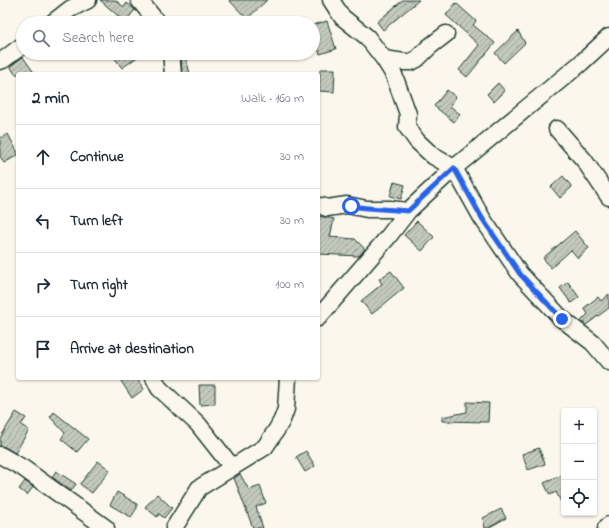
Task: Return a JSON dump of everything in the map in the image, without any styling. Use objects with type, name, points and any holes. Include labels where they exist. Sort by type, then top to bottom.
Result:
[{"type":"street","points":[[61,16],[70,9],[88,0]]},
{"type":"street","points":[[139,0],[152,16]]},
{"type":"street","points":[[331,0],[342,17],[367,36],[394,75],[408,114],[407,127],[417,141],[433,156],[454,168],[482,218],[520,274],[562,319],[593,343],[609,362]]},
{"type":"street","points":[[384,60],[411,62],[417,59],[429,46],[446,34]]},
{"type":"street","points":[[320,316],[388,237],[408,211],[454,168],[581,63],[609,37]]},
{"type":"street","points":[[0,60],[3,60],[16,50]]},
{"type":"street","points":[[172,60],[173,72]]},
{"type":"street","points":[[557,129],[584,160],[609,197]]},
{"type":"street","points":[[322,206],[327,208],[347,205],[367,209],[408,211]]},
{"type":"street","points":[[155,380],[160,388],[198,424],[232,467]]},
{"type":"street","points":[[174,528],[199,488],[265,447],[282,420],[286,409],[288,380]]},
{"type":"street","points":[[0,455],[23,468],[106,528]]},
{"type":"street","points":[[606,528],[609,525]]},
{"type":"building","points":[[100,0],[115,0],[124,7],[127,3],[135,10],[130,16],[118,16]]},
{"type":"building","points":[[229,0],[267,0],[250,16],[244,16]]},
{"type":"building","points":[[403,0],[419,0],[383,30],[377,22]]},
{"type":"building","points":[[456,3],[476,21],[473,25],[495,43],[467,77],[459,70],[479,45],[446,15]]},
{"type":"building","points":[[327,21],[336,49],[320,54],[320,23]]},
{"type":"building","points":[[518,31],[525,43],[504,63],[495,53]]},
{"type":"building","points":[[19,60],[25,60],[34,72],[16,72],[15,74],[10,66]]},
{"type":"building","points":[[116,60],[133,60],[122,68]]},
{"type":"building","points":[[181,60],[187,60],[190,72],[182,72]]},
{"type":"building","points":[[320,69],[335,69],[334,92],[320,91]]},
{"type":"building","points":[[498,83],[505,91],[494,102],[487,94]]},
{"type":"building","points":[[447,90],[456,97],[450,106],[460,114],[454,122],[434,106]]},
{"type":"building","points":[[8,134],[16,149],[16,156],[4,163],[0,156],[0,138]]},
{"type":"building","points":[[563,176],[572,187],[560,198],[551,187]]},
{"type":"building","points":[[394,182],[405,185],[401,199],[390,196]]},
{"type":"building","points":[[320,216],[334,219],[330,237],[355,239],[365,249],[359,256],[320,254]]},
{"type":"building","points":[[417,221],[434,237],[422,251],[404,235]]},
{"type":"building","points":[[575,231],[589,248],[578,258],[571,250],[551,268],[543,258]]},
{"type":"building","points":[[391,271],[404,288],[372,314],[361,301],[382,284],[379,279]]},
{"type":"building","points":[[568,282],[579,297],[571,303],[560,288]]},
{"type":"building","points":[[609,294],[609,308],[586,325],[581,321],[588,314],[584,308],[598,297],[601,301]]},
{"type":"building","points":[[120,380],[137,380],[144,389],[132,398]]},
{"type":"building","points":[[199,385],[215,385],[215,404],[200,405]]},
{"type":"building","points":[[467,402],[489,403],[488,422],[442,421],[442,417],[467,412]]},
{"type":"building","points":[[16,412],[26,418],[21,425],[29,430],[15,453],[5,447],[0,446],[0,438]]},
{"type":"building","points":[[54,412],[88,439],[77,452],[61,439],[65,433],[50,417]]},
{"type":"building","points":[[539,448],[545,464],[528,470],[522,454]]},
{"type":"building","points":[[306,451],[315,466],[305,472],[296,457]]},
{"type":"building","points":[[98,461],[110,470],[92,493],[80,484]]},
{"type":"building","points":[[56,471],[76,484],[71,491],[52,477]]},
{"type":"building","points":[[240,474],[249,490],[260,486],[266,503],[256,507],[263,528],[253,528],[234,478]]},
{"type":"building","points":[[561,475],[561,502],[556,492],[550,495],[544,483]]},
{"type":"building","points":[[25,481],[33,487],[27,495],[19,489]]},
{"type":"building","points":[[117,492],[137,504],[137,508],[131,517],[110,505]]},
{"type":"building","points":[[157,494],[172,508],[164,518],[159,514],[157,517],[145,507]]},
{"type":"building","points":[[501,509],[506,518],[488,528],[485,528],[483,518]]},
{"type":"route","points":[[351,206],[367,209],[408,211],[454,168],[482,218],[520,274],[562,319]]}]
